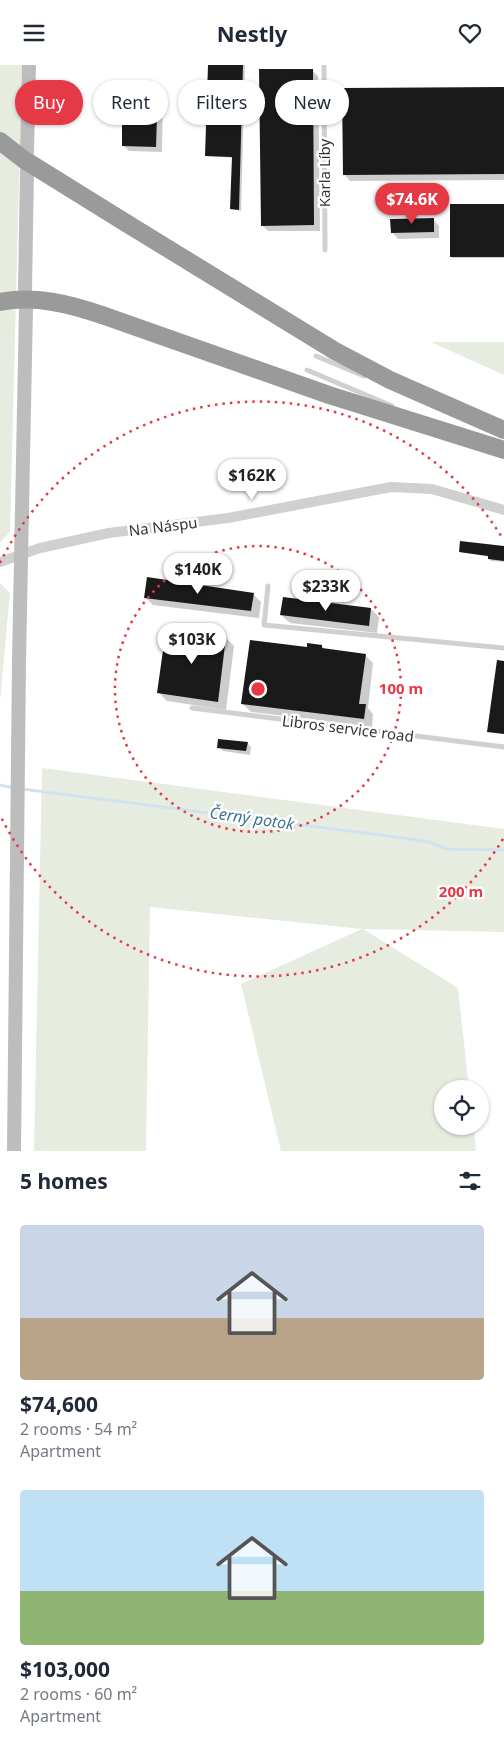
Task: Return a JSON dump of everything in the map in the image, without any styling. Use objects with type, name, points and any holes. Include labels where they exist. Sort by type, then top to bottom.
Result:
[{"type":"highway","points":[[0,141],[23,159],[335,351],[390,380],[504,431]]},
{"type":"highway","points":[[0,302],[28,299],[47,300],[102,315],[328,395],[501,448]]},
{"type":"street","points":[[27,152],[29,65]]},
{"type":"street","points":[[26,291],[27,170]]},
{"type":"street","points":[[14,1151],[26,307]]},
{"type":"street","name":"Na Náspu","points":[[0,562],[22,554],[109,533],[228,518],[390,487],[432,489],[504,509]]},
{"type":"lane","name":"Karla Líby","points":[[324,65],[325,250]]},
{"type":"lane","points":[[316,356],[367,377]]},
{"type":"lane","points":[[307,371],[501,448]]},
{"type":"lane","points":[[375,380],[504,431]]},
{"type":"lane","points":[[268,586],[264,625],[504,648]]},
{"type":"lane","name":"Libros service road","points":[[192,708],[504,747]]},
{"type":"shaded area","points":[[0,65],[22,65],[22,80],[15,80],[15,125],[20,125],[10,532],[0,543]]},
{"type":"shaded area","points":[[431,342],[504,342],[504,375]]},
{"type":"shaded area","points":[[0,583],[10,593],[0,701]]},
{"type":"shaded area","points":[[42,768],[504,829],[504,932],[363,929],[458,988],[468,1080],[434,1080],[434,1135],[475,1135],[476,1151],[281,1151],[241,984],[362,929],[150,907],[146,1151],[34,1151]]},
{"type":"building","points":[[208,65],[243,65],[243,80],[208,80]]},
{"type":"building","points":[[259,69],[313,69],[313,80],[275,80],[275,125],[313,125],[314,225],[261,226],[260,125],[265,125],[265,80],[259,80]]},
{"type":"building","points":[[504,87],[504,174],[343,175],[342,125],[349,125],[349,88]]},
{"type":"building","points":[[122,125],[157,125],[156,147],[122,146]]},
{"type":"building","points":[[206,125],[241,125],[239,210],[230,209],[232,157],[205,156]]},
{"type":"building","points":[[450,204],[504,204],[504,257],[450,257]]},
{"type":"building","points":[[434,218],[434,232],[391,233],[390,219]]},
{"type":"building","points":[[460,541],[504,546],[504,561],[488,559],[488,556],[459,552]]},
{"type":"building","points":[[147,577],[254,593],[251,611],[144,598]]},
{"type":"building","points":[[283,597],[371,608],[369,626],[280,615]]},
{"type":"building","points":[[166,629],[226,637],[218,702],[157,693]]},
{"type":"building","points":[[250,640],[307,647],[307,643],[322,645],[322,648],[366,654],[359,704],[366,704],[364,719],[241,704]]},
{"type":"building","points":[[497,660],[504,661],[504,734],[487,732]]},
{"type":"building","points":[[218,739],[248,742],[246,751],[217,748]]},
{"type":"waterway","name":"Černý potok","points":[[0,785],[13,788]]},
{"type":"waterway","name":"Černý potok","points":[[22,789],[396,837],[429,842],[447,849],[504,850]]}]
